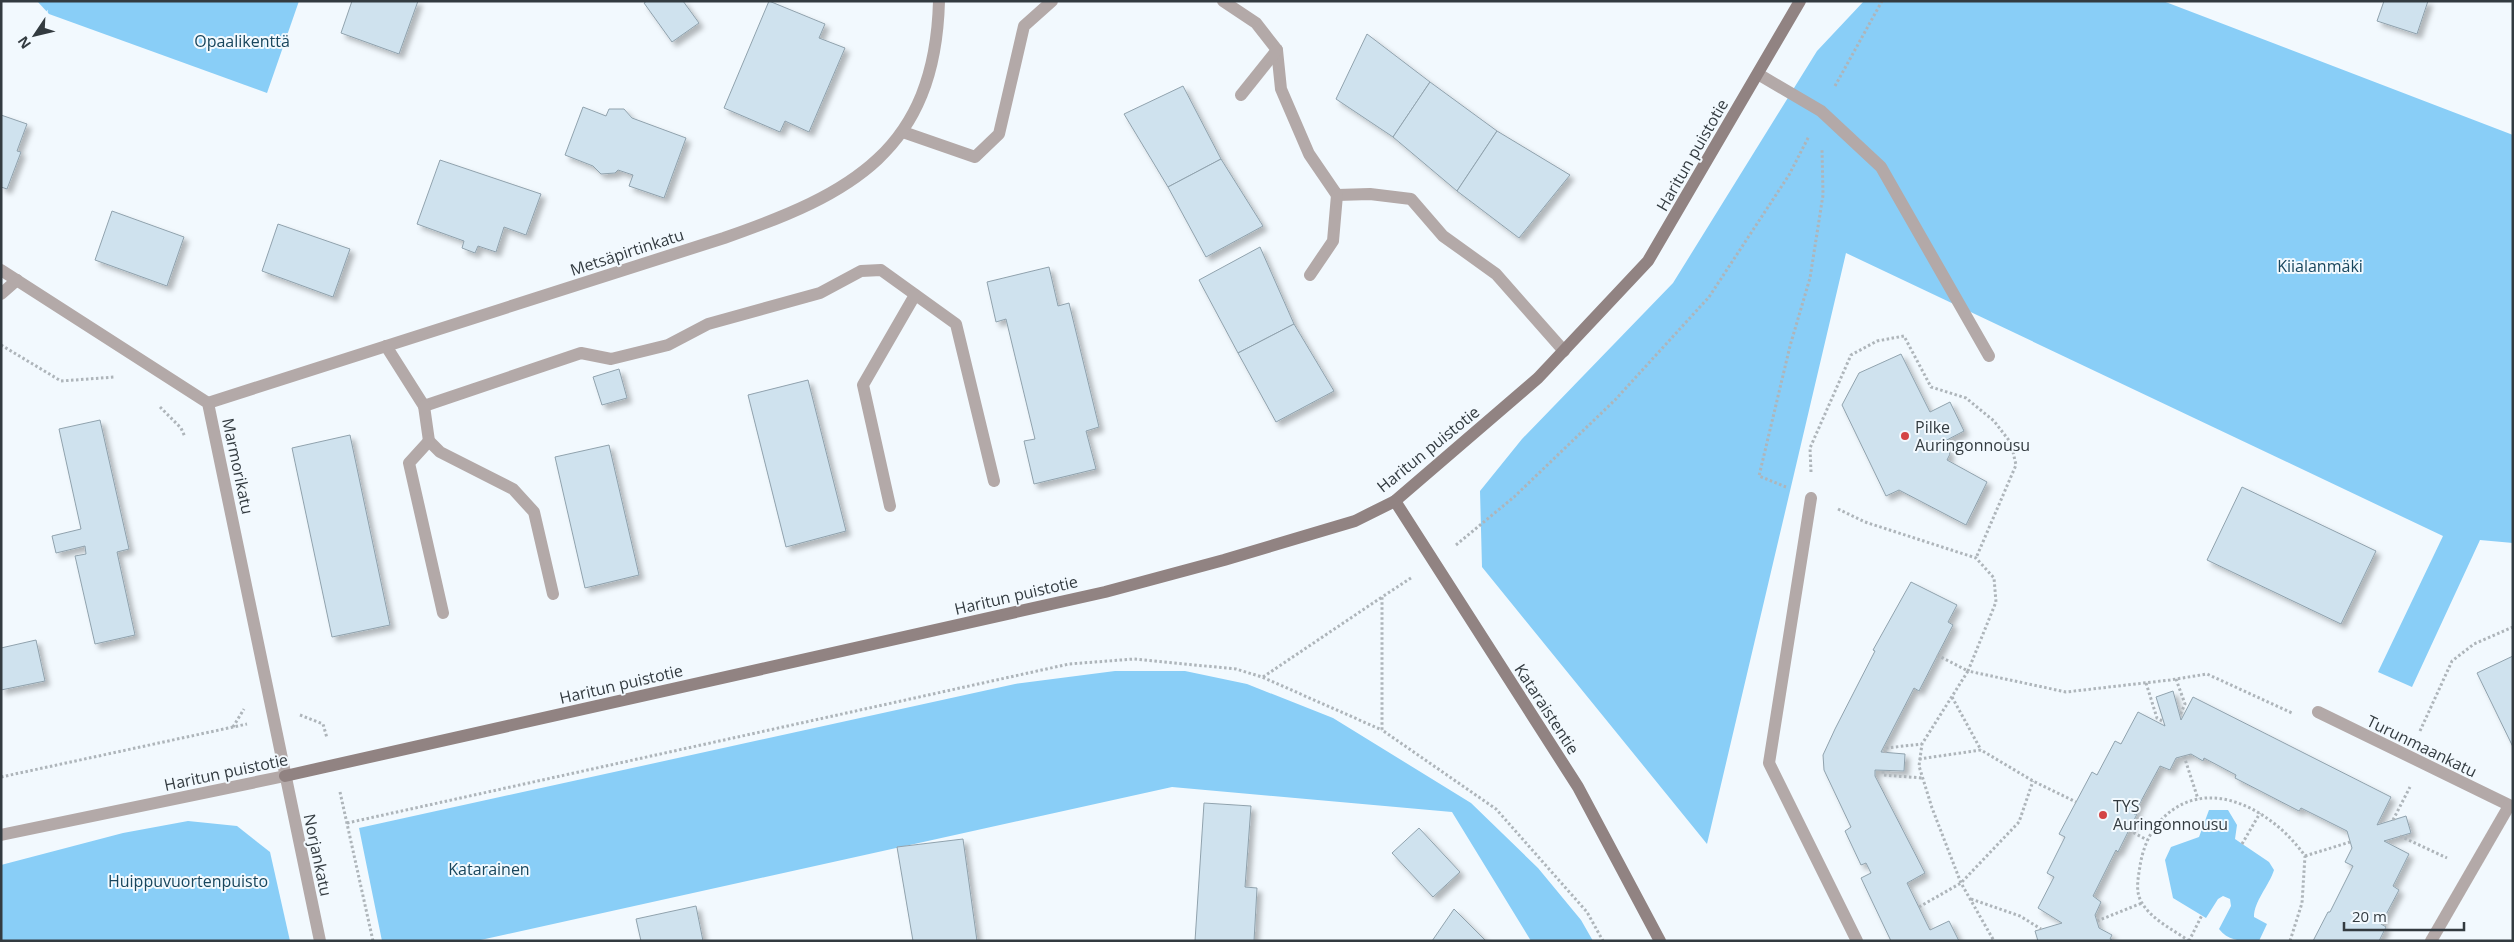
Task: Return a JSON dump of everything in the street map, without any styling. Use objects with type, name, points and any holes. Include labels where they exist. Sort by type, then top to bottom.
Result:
[{"type":"street","name":"Metsäpirtinkatu","points":[[208,403],[724,238],[796,212],[832,194],[858,177],[882,156],[903,132],[918,103],[927,75],[935,45],[940,1]]},
{"type":"street","points":[[903,132],[974,156],[999,134],[1024,26],[1052,1]]},
{"type":"street","points":[[1223,1],[1256,23],[1277,50],[1282,89],[1309,154],[1337,195],[1333,241],[1310,274]]},
{"type":"street","name":"Haritun puistotie","points":[[1,835],[285,776],[1104,592],[1224,560],[1355,521],[1395,501],[1538,378],[1648,261],[1800,1]]},
{"type":"street","points":[[1241,95],[1277,50]]},
{"type":"street","points":[[1758,74],[1821,111],[1881,167],[1989,356]]},
{"type":"street","points":[[1337,195],[1370,194],[1411,199],[1443,236],[1496,274],[1564,350]]},
{"type":"street","name":"Marmorikatu","points":[[1,270],[208,403],[285,776]]},
{"type":"street","points":[[424,406],[581,353],[611,359],[668,345],[708,324],[820,293],[860,271],[881,270],[956,324],[994,481]]},
{"type":"street","points":[[1,294],[17,280]]},
{"type":"street","points":[[890,506],[862,385],[916,295]]},
{"type":"street","points":[[386,346],[424,406],[429,442],[440,452],[512,489],[534,512],[553,594]]},
{"type":"street","points":[[429,442],[409,463],[443,613]]},
{"type":"street","points":[[1812,498],[1769,763],[1857,941]]},
{"type":"street","name":"Kataraistentie","points":[[1395,501],[1433,564],[1578,787],[1660,941]]},
{"type":"street","name":"Turunmaankatu","points":[[2318,712],[2511,807]]},
{"type":"street","name":"Norjankatu","points":[[285,776],[320,941]]},
{"type":"street","points":[[2431,941],[2511,807]]},
{"type":"path","points":[[1262,677],[1433,564],[1514,497],[1615,400],[1709,297],[1789,175],[1821,111],[1882,1]]},
{"type":"path","points":[[1821,111],[1823,195],[1810,278],[1790,346],[1759,476],[1865,522],[1976,558],[1994,578],[1996,602],[1968,672],[1922,744],[1919,759],[1922,778],[1961,883],[1994,941]]},
{"type":"path","points":[[1812,498],[1810,448],[1851,356],[1877,340],[1904,336],[1930,387],[1966,398],[1994,421],[2011,443],[2016,465],[1976,558]]},
{"type":"path","points":[[1,345],[61,381],[123,376]]},
{"type":"path","points":[[154,402],[181,428],[188,445]]},
{"type":"path","points":[[1382,597],[1382,730]]},
{"type":"path","points":[[2408,757],[2452,661],[2474,644],[2513,627]]},
{"type":"path","points":[[1937,656],[1968,672],[2066,692],[2207,674],[2293,714],[2318,712]]},
{"type":"path","points":[[347,823],[1069,664],[1134,659],[1236,670],[1262,677],[1382,730],[1496,809],[1587,912],[1603,941]]},
{"type":"path","points":[[2176,679],[2185,704],[2180,715]]},
{"type":"path","points":[[2146,683],[2157,718],[2164,722]]},
{"type":"path","points":[[1952,697],[1981,750],[2033,781],[2076,802]]},
{"type":"path","points":[[233,728],[247,703]]},
{"type":"path","points":[[1884,752],[1886,748],[1922,744]]},
{"type":"path","points":[[1919,759],[1981,750]]},
{"type":"path","points":[[2184,756],[2198,799]]},
{"type":"path","points":[[1883,771],[1884,776],[1922,778]]},
{"type":"path","points":[[2393,820],[2413,780]]},
{"type":"path","points":[[1919,907],[1961,883],[2019,822],[2033,781]]},
{"type":"path","points":[[2202,915],[2189,941],[2157,919],[2142,903],[2137,888],[2141,857],[2153,828],[2170,811],[2192,799],[2219,797],[2252,808],[2260,813],[2276,824],[2305,856],[2302,903],[2290,941]]},
{"type":"path","points":[[2242,844],[2260,813]]},
{"type":"path","points":[[2129,830],[2147,840]]},
{"type":"path","points":[[2400,836],[2453,861]]},
{"type":"path","points":[[2305,856],[2350,842]]},
{"type":"path","points":[[1970,899],[2020,916],[2041,929]]},
{"type":"path","points":[[2097,921],[2142,903]]},
{"type":"green space","name":"Opaalikenttä","points":[[37,1],[299,1],[267,93],[49,14]]},
{"type":"green space","name":"Kiialanmäki","points":[[1864,1],[2163,1],[2513,135],[2513,543],[2480,540],[2412,687],[2378,672],[2443,536],[1846,253],[1707,844],[1482,567],[1480,491],[1522,439],[1673,283],[1817,51]]},
{"type":"green space","name":"Katarainen","points":[[1115,671],[1185,671],[1247,684],[1333,718],[1471,803],[1538,868],[1581,920],[1593,941],[1531,941],[1452,812],[1172,787],[476,941],[382,941],[359,828],[1015,684]]},
{"type":"green space","points":[[2209,810],[2228,810],[2237,825],[2235,839],[2269,862],[2274,870],[2256,905],[2254,917],[2267,924],[2259,941],[2232,939],[2219,929],[2231,906],[2230,899],[2223,896],[2218,899],[2206,918],[2173,898],[2165,860],[2171,847],[2199,837]]},
{"type":"green space","name":"Huippuvuortenpuisto","points":[[188,821],[237,826],[270,852],[290,941],[1,941],[1,865],[123,833]]},
{"type":"building","points":[[352,1],[418,1],[399,54],[341,33]]},
{"type":"building","points":[[647,1],[683,1],[699,23],[672,42],[644,3]]},
{"type":"building","points":[[769,1],[825,24],[819,38],[845,48],[809,132],[785,121],[780,132],[724,108]]},
{"type":"building","points":[[2384,1],[2428,1],[2417,34],[2377,21]]},
{"type":"building","points":[[1367,34],[1430,82],[1393,137],[1336,99]]},
{"type":"building","points":[[1430,82],[1497,131],[1457,191],[1393,137]]},
{"type":"building","points":[[1183,86],[1221,159],[1168,187],[1124,114]]},
{"type":"building","points":[[583,107],[606,116],[609,109],[624,109],[632,118],[686,138],[664,198],[629,186],[633,175],[618,170],[615,173],[601,174],[593,166],[565,155]]},
{"type":"building","points":[[1,115],[27,124],[17,151],[21,152],[7,189],[1,187]]},
{"type":"building","points":[[1497,131],[1570,175],[1519,238],[1457,191]]},
{"type":"building","points":[[1221,159],[1263,226],[1206,257],[1168,187]]},
{"type":"building","points":[[440,160],[541,194],[526,235],[504,227],[496,252],[478,246],[475,253],[462,248],[464,241],[417,224]]},
{"type":"building","points":[[112,211],[184,237],[167,286],[95,260]]},
{"type":"building","points":[[278,224],[350,249],[333,297],[262,271]]},
{"type":"building","points":[[1260,247],[1294,324],[1238,353],[1199,280]]},
{"type":"building","points":[[1049,267],[1058,306],[1069,303],[1099,427],[1086,431],[1096,469],[1034,484],[1024,441],[1035,439],[1006,319],[996,322],[987,282]]},
{"type":"building","points":[[1294,324],[1334,391],[1276,422],[1238,353]]},
{"type":"building","name":"Pilke Auringonnousu","points":[[1901,354],[1930,412],[1950,402],[1964,431],[1943,442],[1950,454],[1947,460],[1987,482],[1966,525],[1899,490],[1886,496],[1842,405],[1859,373]]},
{"type":"building","points":[[619,369],[627,398],[602,405],[593,377]]},
{"type":"building","points":[[808,380],[846,531],[786,547],[748,395]]},
{"type":"building","points":[[100,420],[129,549],[117,552],[135,635],[95,644],[75,556],[86,554],[85,546],[56,553],[52,536],[81,529],[59,429]]},
{"type":"building","points":[[350,435],[390,625],[332,637],[292,448]]},
{"type":"building","points":[[609,445],[639,575],[585,588],[555,457]]},
{"type":"building","points":[[2242,487],[2376,551],[2341,624],[2207,560]]},
{"type":"building","points":[[1911,582],[1957,605],[1948,622],[1953,625],[1919,691],[1914,688],[1881,752],[1905,754],[1904,771],[1875,770],[1875,776],[1925,873],[1907,883],[1930,930],[1949,921],[1959,941],[1891,941],[1861,878],[1871,873],[1866,863],[1861,865],[1845,831],[1851,827],[1824,770],[1823,755],[1835,729],[1875,651],[1873,650]]},
{"type":"building","points":[[36,640],[45,681],[1,690],[1,648]]},
{"type":"building","points":[[2513,656],[2513,747],[2477,673]]},
{"type":"building","name":"TYS Auringonnousu","points":[[2173,691],[2181,720],[2193,697],[2391,797],[2377,825],[2406,816],[2411,833],[2384,841],[2409,854],[2393,886],[2399,890],[2381,924],[2386,927],[2379,941],[2313,941],[2353,866],[2345,862],[2352,848],[2347,831],[2301,808],[2299,811],[2235,778],[2236,775],[2204,758],[2203,761],[2191,754],[2176,758],[2170,770],[2160,766],[2134,814],[2137,814],[2118,852],[2116,850],[2093,896],[2101,902],[2095,915],[2099,928],[2112,935],[2110,939],[2114,941],[2038,941],[2035,931],[2062,923],[2038,908],[2054,877],[2047,873],[2065,837],[2059,834],[2092,772],[2097,775],[2115,741],[2121,744],[2138,712],[2165,726],[2156,697]]},
{"type":"building","points":[[1204,803],[1251,806],[1245,887],[1257,888],[1254,941],[1195,941]]},
{"type":"building","points":[[1419,828],[1460,872],[1433,897],[1392,853]]},
{"type":"building","points":[[963,839],[977,941],[913,941],[897,847]]},
{"type":"building","points":[[696,906],[703,941],[641,941],[636,919]]},
{"type":"building","points":[[1454,909],[1486,941],[1432,941]]},
{"type":"place","name":"Pilke Auringonnousu","points":[[1905,436]]},
{"type":"place","name":"TYS Auringonnousu","points":[[2103,815]]}]
